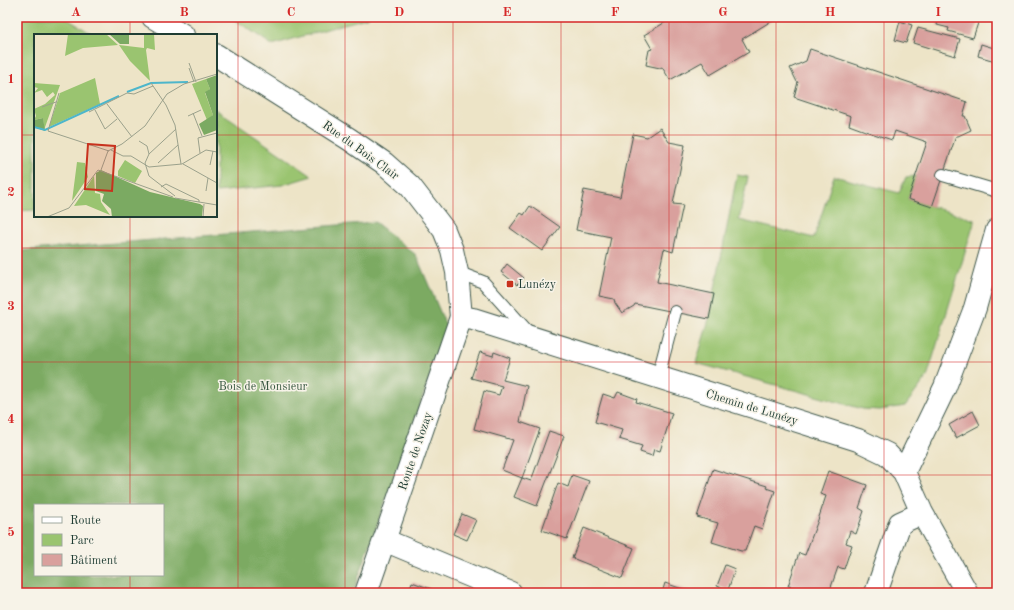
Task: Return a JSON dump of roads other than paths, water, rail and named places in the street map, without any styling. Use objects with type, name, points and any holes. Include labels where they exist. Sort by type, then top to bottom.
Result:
[{"type":"street","points":[[153,17],[181,34]]},
{"type":"street","name":"Rue du Bois Clair","points":[[217,56],[349,139],[384,163],[410,186],[444,230],[452,250],[457,272],[461,313]]},
{"type":"street","points":[[904,472],[946,387],[974,308],[997,230]]},
{"type":"street","name":"Chemin de Lunézy","points":[[461,313],[473,319],[858,440],[887,454],[904,472],[922,513],[968,593]]},
{"type":"street","name":"Route de Nozay","points":[[366,593],[461,313]]},
{"type":"street","points":[[876,593],[900,523],[922,513]]},
{"type":"street","points":[[384,540],[511,593]]},
{"type":"lane","points":[[943,175],[997,192]]},
{"type":"lane","points":[[457,272],[483,282],[534,338]]},
{"type":"lane","points":[[658,377],[675,312]]},
{"type":"place","name":"Lunézy","points":[[510,284]]},
{"type":"park label","name":"Bois de Monsieur","points":[[263,386]]}]
